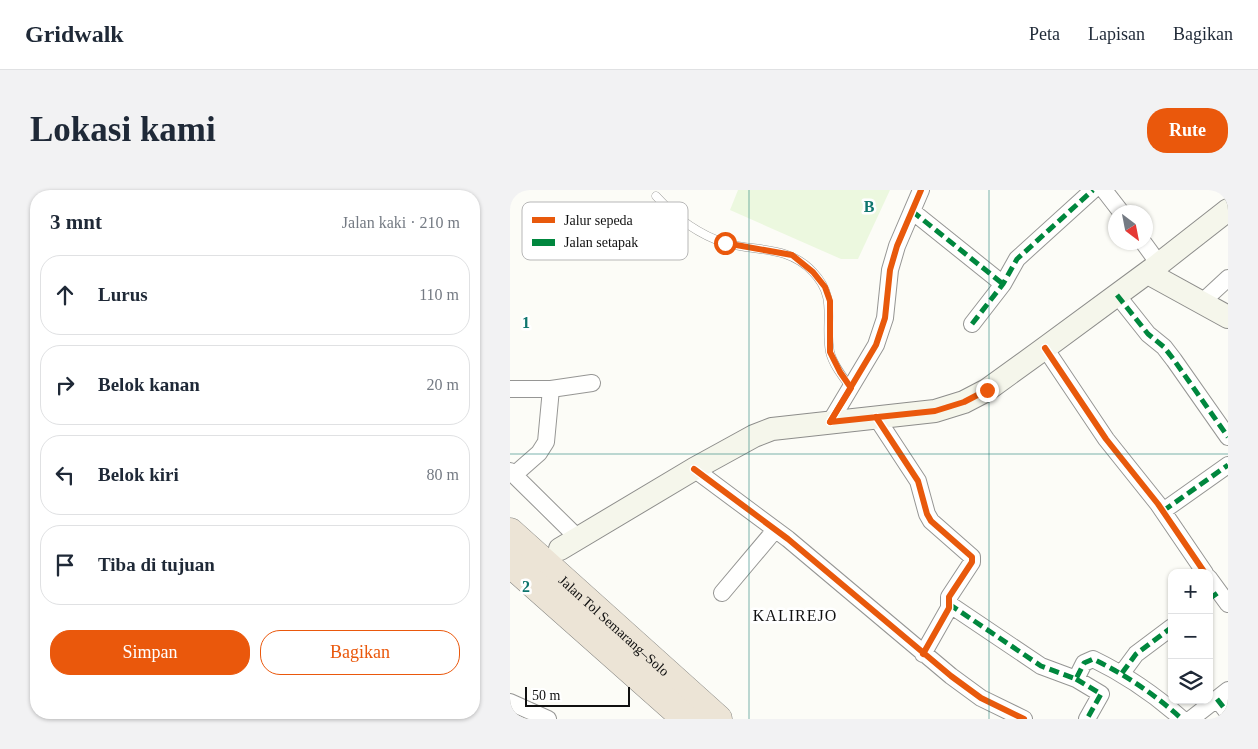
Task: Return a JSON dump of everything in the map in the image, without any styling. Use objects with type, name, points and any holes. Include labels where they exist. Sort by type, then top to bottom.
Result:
[{"type":"highway","name":"Jalan Tol Semarang–Solo","points":[[510,532],[718,719]]},
{"type":"highway","name":"Jalan Tol Semarang–Solo","points":[[510,562],[686,719]]},
{"type":"main road","points":[[569,543],[694,469],[754,436],[772,429],[935,411],[964,402],[987,390],[1045,348],[1228,210]]},
{"type":"main road","points":[[1153,268],[1201,303],[1228,317]]},
{"type":"street","points":[[830,422],[876,345],[885,318],[890,270],[922,190]]},
{"type":"street","points":[[972,324],[1003,284],[1017,259],[1093,190]]},
{"type":"street","points":[[1104,190],[1115,205]]},
{"type":"street","points":[[912,211],[1003,284]]},
{"type":"street","points":[[1146,250],[1153,268]]},
{"type":"street","points":[[1201,303],[1228,278]]},
{"type":"street","points":[[1117,295],[1148,334],[1164,347],[1228,437]]},
{"type":"street","points":[[1045,348],[1106,438],[1203,569]]},
{"type":"street","points":[[510,389],[551,389],[592,383]]},
{"type":"street","points":[[551,389],[546,442],[539,453],[512,473],[569,543]]},
{"type":"street","points":[[876,417],[918,481],[927,514],[932,521],[972,557],[972,562],[949,597],[949,604],[945,615],[923,654]]},
{"type":"street","points":[[1162,511],[1228,465]]},
{"type":"street","points":[[694,469],[775,530],[923,654],[981,698],[1024,719]]},
{"type":"street","points":[[722,593],[775,530]]},
{"type":"street","points":[[1213,586],[1219,598]]},
{"type":"street","points":[[949,604],[1041,666],[1076,679],[1101,694],[1086,719]]},
{"type":"street","points":[[1122,673],[1136,654],[1168,630]]},
{"type":"street","points":[[1076,679],[1084,663],[1089,659],[1122,673],[1159,699],[1182,719]]},
{"type":"street","points":[[1191,719],[1223,694],[1228,713]]},
{"type":"street","points":[[510,702],[548,719]]},
{"type":"lane","points":[[656,196],[661,202]]},
{"type":"lane","points":[[688,225],[698,232],[725,243],[792,255],[813,272],[825,287],[830,301],[830,352],[851,388]]},
{"type":"green space","points":[[738,190],[890,190],[858,259],[841,259],[730,210]]},
{"type":"marked path","points":[[972,324],[1003,284],[1017,259],[1093,190]]},
{"type":"marked path","points":[[912,211],[1003,284]]},
{"type":"marked path","points":[[1117,295],[1148,334],[1164,347],[1228,437]]},
{"type":"marked path","points":[[1163,511],[1228,465]]},
{"type":"marked path","points":[[1213,596],[1219,592]]},
{"type":"marked path","points":[[949,604],[1041,666],[1076,679],[1084,663],[1093,659],[1139,686],[1182,719]]},
{"type":"marked path","points":[[1122,673],[1136,654],[1168,630]]},
{"type":"marked path","points":[[1076,679],[1101,694],[1087,719]]},
{"type":"marked path","points":[[1217,699],[1228,713]]},
{"type":"cycle path","points":[[830,422],[876,345],[885,318],[890,270],[897,246],[921,190]]},
{"type":"cycle path","points":[[1045,348],[1106,439],[1158,504],[1202,569]]},
{"type":"cycle path","points":[[876,417],[918,481],[927,514],[931,521],[972,557],[972,562],[949,597],[949,608],[923,654]]},
{"type":"cycle path","points":[[694,469],[788,539],[951,676],[981,698],[1024,719]]},
{"type":"district","name":"KALIREJO","points":[[795,615]]},
{"type":"route","points":[[725,243],[792,255],[813,272],[825,287],[830,301],[830,352],[851,388],[830,422],[935,411],[964,402],[987,390]]}]
